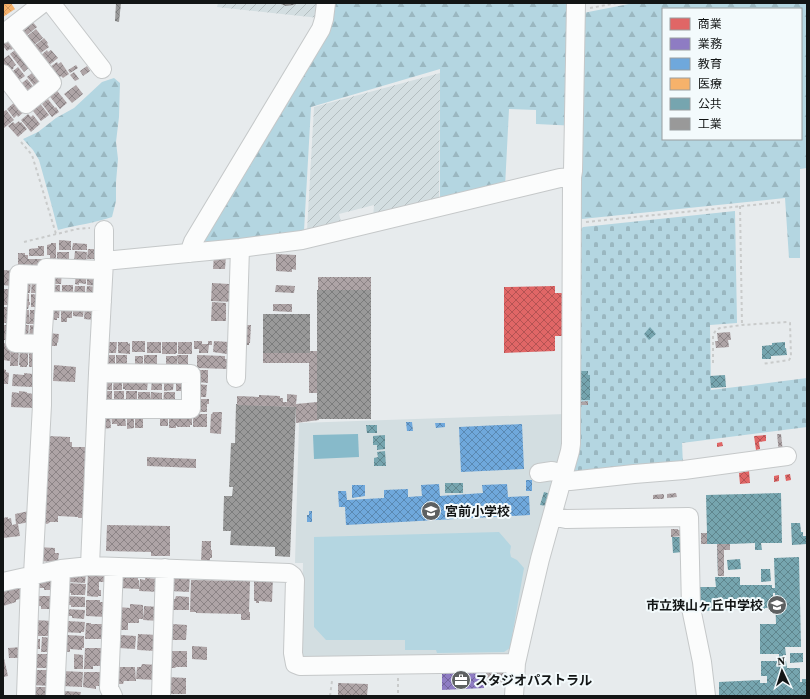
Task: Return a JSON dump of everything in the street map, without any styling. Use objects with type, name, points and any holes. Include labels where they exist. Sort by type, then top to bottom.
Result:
[{"type":"street","points":[[3,74],[26,104],[52,83],[6,31],[43,3]]},
{"type":"street","points":[[51,3],[102,69]]},
{"type":"street","points":[[189,253],[194,242],[321,29],[326,3]]},
{"type":"street","points":[[514,696],[516,664],[540,559],[570,451],[572,177],[576,6]]},
{"type":"street","points":[[26,696],[30,581],[42,405],[42,344],[46,268],[104,265],[189,253],[302,240],[560,178],[572,177]]},
{"type":"street","points":[[90,566],[104,265],[104,230]]},
{"type":"street","points":[[236,378],[240,248]]},
{"type":"street","points":[[42,344],[15,343],[19,274],[46,275]]},
{"type":"street","points":[[45,301],[102,302]]},
{"type":"street","points":[[97,409],[191,409],[192,374],[98,372]]},
{"type":"street","points":[[539,473],[552,471],[570,481],[684,470],[787,456]]},
{"type":"street","points":[[552,516],[566,520],[689,517],[691,608],[702,662],[706,696]]},
{"type":"street","points":[[3,582],[61,569],[90,566],[283,572],[289,573],[295,580],[293,653],[295,664],[300,666],[516,664]]},
{"type":"street","points":[[113,696],[109,688],[114,566]]},
{"type":"street","points":[[161,696],[165,568]]},
{"type":"street","points":[[55,696],[61,569]]},
{"type":"path","points":[[576,6],[585,9],[617,3]]},
{"type":"path","points":[[21,142],[32,155],[56,234]]},
{"type":"path","points":[[572,223],[782,202]]},
{"type":"path","points":[[740,206],[742,326]]},
{"type":"path","points":[[24,242],[78,229],[102,227],[104,230]]},
{"type":"path","points":[[713,362],[713,335],[716,330],[720,328],[787,322],[790,323],[790,360],[762,364]]},
{"type":"shaded area","points":[[218,3],[320,3],[319,18],[217,7]]},
{"type":"shaded area","points":[[440,73],[439,201],[373,218],[374,205],[339,214],[341,222],[307,231],[314,107]]},
{"type":"shaded area","points":[[565,414],[565,441],[511,654],[505,657],[308,660],[301,654],[303,563],[295,563],[299,423]]},
{"type":"shaded area","points":[[358,434],[359,457],[314,459],[313,435]]},
{"type":"green space","points":[[332,3],[573,3],[573,15],[634,3],[807,3],[807,168],[800,169],[800,258],[789,258],[785,198],[582,219],[576,215],[578,126],[536,124],[536,110],[509,109],[505,187],[440,201],[440,69],[311,107],[304,231],[213,246],[201,239]]},
{"type":"green space","points":[[114,78],[120,83],[119,117],[116,142],[118,159],[116,201],[112,217],[58,230],[39,160],[33,150],[23,139],[38,132],[56,118],[74,108],[102,82]]},
{"type":"green space","points":[[735,211],[737,323],[710,325],[711,390],[807,378],[807,427],[682,443],[683,465],[570,474],[579,231],[583,227]]},
{"type":"green space","points":[[499,532],[511,546],[511,557],[517,560],[524,568],[510,648],[504,652],[437,653],[436,650],[405,650],[405,640],[326,640],[314,627],[314,537]]},
{"type":"building: 商業","points":[[555,286],[555,293],[562,293],[562,336],[555,336],[555,351],[504,353],[504,287]]},
{"type":"building: 商業","points":[[766,435],[766,441],[759,442],[760,449],[756,450],[754,436]]},
{"type":"building: 商業","points":[[722,442],[723,446],[717,447],[717,443]]},
{"type":"building: 商業","points":[[749,471],[750,483],[740,484],[739,473]]},
{"type":"building: 商業","points":[[790,474],[791,480],[786,481],[785,475]]},
{"type":"building: 商業","points":[[779,475],[779,481],[774,482],[774,476]]},
{"type":"building: 業務","points":[[484,672],[484,688],[442,690],[442,673]]},
{"type":"building: 教育","points":[[406,422],[412,422],[413,431],[407,431]]},
{"type":"building: 教育","points":[[435,423],[445,423],[445,427],[436,428]]},
{"type":"building: 教育","points":[[522,424],[524,469],[461,472],[459,427]]},
{"type":"building: 教育","points":[[526,480],[532,480],[532,491],[526,491]]},
{"type":"building: 教育","points":[[439,484],[440,496],[483,493],[482,485],[507,484],[508,497],[529,496],[530,515],[346,525],[345,507],[339,507],[338,491],[346,491],[347,500],[384,498],[384,490],[408,489],[408,497],[422,496],[421,485]]},
{"type":"building: 教育","points":[[352,485],[365,485],[365,496],[352,498]]},
{"type":"building: 教育","points":[[309,511],[312,511],[312,522],[307,522],[307,515],[309,515]]},
{"type":"building: 医療","points":[[3,3],[11,3],[15,9],[3,17]]},
{"type":"building: 公共","points":[[650,327],[656,334],[649,340],[644,334]]},
{"type":"building: 公共","points":[[785,342],[787,355],[771,356],[771,359],[762,359],[762,346],[772,345],[772,343]]},
{"type":"building: 公共","points":[[579,371],[588,371],[588,375],[590,375],[590,400],[578,400]]},
{"type":"building: 公共","points":[[725,375],[726,387],[711,388],[710,376]]},
{"type":"building: 公共","points":[[366,425],[377,425],[377,433],[367,433]]},
{"type":"building: 公共","points":[[385,435],[385,449],[377,450],[377,445],[373,445],[373,436]]},
{"type":"building: 公共","points":[[385,451],[386,466],[374,466],[374,458],[378,457],[377,452]]},
{"type":"building: 公共","points":[[445,483],[463,483],[463,493],[445,493]]},
{"type":"building: 公共","points":[[544,492],[551,494],[547,506],[540,505]]},
{"type":"building: 公共","points":[[781,493],[782,543],[761,543],[762,550],[755,550],[755,543],[730,544],[730,550],[724,550],[724,576],[718,576],[717,544],[701,544],[701,533],[707,533],[706,495]]},
{"type":"building: 公共","points":[[791,523],[800,523],[803,536],[807,536],[807,544],[792,545]]},
{"type":"building: 公共","points":[[672,537],[682,537],[682,552],[673,553]]},
{"type":"building: 公共","name":"市立狭山ヶ丘中学校","points":[[799,557],[801,647],[785,647],[786,655],[783,655],[783,661],[786,661],[787,668],[800,668],[800,682],[802,682],[802,679],[807,679],[807,696],[719,696],[719,682],[760,680],[760,683],[767,683],[767,676],[761,676],[761,661],[779,661],[779,654],[760,654],[760,624],[776,624],[775,593],[773,593],[773,608],[700,611],[699,587],[716,587],[715,577],[740,577],[740,585],[772,585],[772,588],[775,588],[774,558]]},
{"type":"building: 公共","points":[[740,559],[741,569],[728,570],[727,560]]},
{"type":"building: 公共","points":[[761,569],[770,569],[771,581],[761,582]]},
{"type":"building: 公共","points":[[790,653],[803,653],[803,662],[790,663]]},
{"type":"building: 工業","points":[[116,3],[121,3],[119,22],[115,21]]},
{"type":"building: 工業","points":[[278,3],[299,3],[286,6]]},
{"type":"building: 工業","points":[[317,290],[371,290],[371,419],[317,419]]},
{"type":"building: 工業","points":[[263,314],[310,314],[310,353],[263,353]]},
{"type":"building: 工業","points":[[236,404],[296,407],[290,557],[275,556],[275,547],[230,545],[231,531],[223,531],[224,496],[232,496],[233,487],[229,487],[231,443],[235,443]]},
{"type":"building: その他","points":[[30,19],[37,27],[25,37],[19,30]]},
{"type":"building: その他","points":[[36,29],[43,38],[30,48],[25,38]]},
{"type":"building: その他","points":[[44,38],[49,47],[38,55],[34,46]]},
{"type":"building: その他","points":[[3,39],[10,39],[16,46],[7,51],[3,46]]},
{"type":"building: その他","points":[[19,47],[32,65],[24,72],[10,54]]},
{"type":"building: その他","points":[[47,50],[48,52],[51,50],[58,58],[48,66],[39,57]]},
{"type":"building: その他","points":[[9,55],[16,65],[8,73],[3,67],[3,59]]},
{"type":"building: その他","points":[[57,62],[58,64],[61,62],[69,74],[63,78],[61,76],[56,80],[47,69]]},
{"type":"building: その他","points":[[76,65],[78,68],[70,73],[68,70]]},
{"type":"building: その他","points":[[87,66],[90,71],[83,76],[80,71]]},
{"type":"building: その他","points":[[18,67],[25,76],[15,83],[8,75]]},
{"type":"building: その他","points":[[37,69],[46,80],[36,88],[27,77]]},
{"type":"building: その他","points":[[74,72],[79,79],[75,81],[70,75]]},
{"type":"building: その他","points":[[27,79],[36,90],[30,95],[18,86]]},
{"type":"building: その他","points":[[76,85],[83,94],[72,103],[64,94]]},
{"type":"building: その他","points":[[54,87],[67,103],[60,109],[47,93]]},
{"type":"building: その他","points":[[48,99],[59,112],[52,117],[42,104]]},
{"type":"building: その他","points":[[17,100],[26,110],[18,117],[17,115],[14,118],[7,109]]},
{"type":"building: その他","points":[[37,100],[49,115],[41,121],[33,111],[35,109],[31,105]]},
{"type":"building: その他","points":[[6,110],[14,120],[4,128],[3,112]]},
{"type":"building: その他","points":[[28,114],[31,117],[33,115],[40,124],[31,132],[21,120]]},
{"type":"building: その他","points":[[19,121],[27,129],[18,137],[8,126],[13,122],[15,124]]},
{"type":"building: その他","points":[[59,240],[71,241],[71,250],[59,250]]},
{"type":"building: その他","points":[[56,243],[56,262],[50,262],[50,255],[47,255],[47,245]]},
{"type":"building: その他","points":[[73,243],[87,244],[87,250],[72,250]]},
{"type":"building: その他","points":[[38,246],[44,246],[44,256],[29,256],[29,249],[38,248]]},
{"type":"building: その他","points":[[88,249],[98,249],[99,259],[87,259]]},
{"type":"building: その他","points":[[75,251],[87,252],[86,265],[74,261]]},
{"type":"building: その他","points":[[57,252],[69,252],[69,264],[57,263]]},
{"type":"building: その他","points":[[18,253],[25,253],[25,255],[28,255],[28,268],[18,268]]},
{"type":"building: その他","points":[[276,254],[296,255],[296,270],[292,269],[292,272],[276,271]]},
{"type":"building: その他","points":[[214,255],[226,256],[225,269],[213,269]]},
{"type":"building: その他","points":[[28,259],[42,259],[42,269],[28,271]]},
{"type":"building: その他","points":[[4,270],[14,271],[11,286],[3,285]]},
{"type":"building: その他","points":[[62,272],[61,284],[54,284],[50,281]]},
{"type":"building: その他","points":[[76,272],[86,273],[86,284],[75,284]]},
{"type":"building: その他","points":[[87,273],[94,274],[99,286],[87,285]]},
{"type":"building: その他","points":[[318,277],[371,277],[371,290],[318,290]]},
{"type":"building: その他","points":[[31,280],[30,293],[22,293],[21,282]]},
{"type":"building: その他","points":[[32,280],[40,280],[39,293],[31,293]]},
{"type":"building: その他","points":[[212,283],[229,284],[229,293],[233,293],[233,302],[211,301]]},
{"type":"building: その他","points":[[50,285],[60,285],[60,297],[54,297]]},
{"type":"building: その他","points":[[62,285],[73,285],[73,295],[62,295]]},
{"type":"building: その他","points":[[276,285],[295,286],[294,293],[275,292]]},
{"type":"building: その他","points":[[75,286],[85,286],[85,297],[74,296]]},
{"type":"building: その他","points":[[87,286],[98,287],[97,297],[86,296]]},
{"type":"building: その他","points":[[3,289],[12,289],[12,305],[3,305]]},
{"type":"building: その他","points":[[21,294],[29,294],[30,305],[28,309],[22,309]]},
{"type":"building: その他","points":[[31,294],[40,295],[40,307],[31,307]]},
{"type":"building: その他","points":[[212,302],[226,303],[226,321],[211,321]]},
{"type":"building: その他","points":[[273,304],[292,304],[292,312],[273,311]]},
{"type":"building: その他","points":[[49,305],[60,305],[59,318],[57,318],[57,320],[51,320]]},
{"type":"building: その他","points":[[72,306],[72,318],[67,318],[67,322],[61,322],[61,308]]},
{"type":"building: その他","points":[[73,306],[84,307],[83,317],[73,316]]},
{"type":"building: その他","points":[[85,306],[97,310],[95,320],[84,319]]},
{"type":"building: その他","points":[[3,307],[12,307],[11,323],[3,323]]},
{"type":"building: その他","points":[[20,310],[29,310],[29,324],[20,323]]},
{"type":"building: その他","points":[[30,310],[38,310],[39,324],[29,324]]},
{"type":"building: その他","points":[[3,325],[11,325],[11,340],[3,340]]},
{"type":"building: その他","points":[[23,325],[29,325],[28,337],[19,336]]},
{"type":"building: その他","points":[[30,325],[38,326],[39,338],[29,340]]},
{"type":"building: その他","points":[[243,325],[251,325],[249,345],[242,345]]},
{"type":"building: その他","points":[[730,332],[731,340],[728,340],[729,347],[716,348],[715,341],[718,341],[717,333]]},
{"type":"building: その他","points":[[47,333],[59,334],[57,346],[46,346]]},
{"type":"building: その他","points":[[132,341],[145,341],[145,352],[132,352]]},
{"type":"building: その他","points":[[194,341],[202,341],[202,344],[208,344],[208,341],[212,341],[212,345],[209,345],[208,353],[199,353],[199,349],[194,349]]},
{"type":"building: その他","points":[[214,341],[229,342],[227,354],[213,352]]},
{"type":"building: その他","points":[[106,342],[117,342],[116,353],[104,353]]},
{"type":"building: その他","points":[[118,342],[130,343],[130,354],[118,353]]},
{"type":"building: その他","points":[[147,342],[161,342],[161,353],[147,353]]},
{"type":"building: その他","points":[[162,342],[177,342],[177,353],[162,354]]},
{"type":"building: その他","points":[[178,342],[192,342],[192,354],[178,354]]},
{"type":"building: その他","points":[[3,343],[11,344],[10,361],[3,360]]},
{"type":"building: その他","points":[[11,348],[19,348],[18,366],[10,366]]},
{"type":"building: その他","points":[[20,348],[28,348],[27,367],[20,367],[19,365]]},
{"type":"building: その他","points":[[29,349],[38,349],[36,367],[29,367]]},
{"type":"building: その他","points":[[310,351],[317,351],[317,393],[309,393],[309,363],[263,363],[263,353],[310,353]]},
{"type":"building: その他","points":[[103,355],[115,355],[115,367],[103,367]]},
{"type":"building: その他","points":[[116,355],[127,355],[127,367],[116,367]]},
{"type":"building: その他","points":[[144,355],[157,355],[157,369],[144,369]]},
{"type":"building: その他","points":[[177,355],[188,355],[188,368],[178,368]]},
{"type":"building: その他","points":[[197,355],[225,356],[225,359],[228,359],[229,369],[197,368]]},
{"type":"building: その他","points":[[135,356],[143,356],[143,368],[135,368]]},
{"type":"building: その他","points":[[166,356],[177,356],[177,367],[171,367],[170,364],[166,364]]},
{"type":"building: その他","points":[[54,365],[76,367],[75,382],[53,381]]},
{"type":"building: その他","points":[[3,369],[9,373],[8,384],[3,384]]},
{"type":"building: その他","points":[[197,370],[208,370],[208,383],[197,382]]},
{"type":"building: その他","points":[[24,373],[33,374],[32,387],[12,386],[13,374],[24,375]]},
{"type":"building: その他","points":[[112,377],[112,390],[102,390],[102,384]]},
{"type":"building: その他","points":[[114,377],[122,378],[122,390],[113,390]]},
{"type":"building: その他","points":[[162,378],[162,390],[151,390],[152,380]]},
{"type":"building: その他","points":[[185,378],[185,391],[176,391],[176,380]]},
{"type":"building: その他","points":[[123,379],[138,380],[138,390],[123,389]]},
{"type":"building: その他","points":[[138,379],[148,381],[147,390],[138,390]]},
{"type":"building: その他","points":[[164,379],[174,379],[173,390],[164,391]]},
{"type":"building: その他","points":[[198,384],[207,385],[206,397],[197,397]]},
{"type":"building: その他","points":[[19,391],[34,394],[34,408],[11,407],[12,392],[19,393]]},
{"type":"building: その他","points":[[102,391],[112,391],[112,405],[103,404]]},
{"type":"building: その他","points":[[114,391],[124,391],[124,405],[114,404]]},
{"type":"building: その他","points":[[126,391],[137,391],[137,405],[126,405]]},
{"type":"building: その他","points":[[138,392],[150,392],[150,404],[138,404]]},
{"type":"building: その他","points":[[151,392],[162,393],[162,402],[150,402]]},
{"type":"building: その他","points":[[164,392],[175,392],[173,405],[163,405]]},
{"type":"building: その他","points":[[287,394],[297,395],[296,404],[317,402],[317,419],[319,420],[296,423],[296,407],[237,405],[237,396],[280,396],[280,398],[283,398],[283,402],[287,402]]},
{"type":"building: その他","points":[[196,399],[209,399],[209,404],[207,404],[207,412],[196,412]]},
{"type":"building: その他","points":[[588,401],[588,405],[578,405],[578,402]]},
{"type":"building: その他","points":[[213,412],[222,412],[221,434],[210,433],[211,414]]},
{"type":"building: その他","points":[[111,413],[125,415],[126,426],[117,426],[117,424],[112,424]]},
{"type":"building: その他","points":[[127,413],[134,413],[134,428],[127,429]]},
{"type":"building: その他","points":[[169,413],[192,414],[192,425],[190,425],[190,427],[176,426],[176,428],[169,428]]},
{"type":"building: その他","points":[[100,414],[110,414],[111,428],[101,429]]},
{"type":"building: その他","points":[[193,414],[207,414],[207,427],[193,427]]},
{"type":"building: その他","points":[[168,415],[168,426],[160,426],[160,416]]},
{"type":"building: その他","points":[[135,416],[143,416],[143,428],[135,428]]},
{"type":"building: その他","points":[[777,434],[781,434],[783,452],[779,453]]},
{"type":"building: その他","points":[[47,436],[70,437],[72,447],[88,446],[85,518],[58,516],[58,522],[50,522],[47,524],[44,523]]},
{"type":"building: その他","points":[[147,457],[196,459],[196,468],[147,466]]},
{"type":"building: その他","points":[[676,493],[677,497],[667,498],[667,494]]},
{"type":"building: その他","points":[[663,494],[663,499],[653,499],[653,495]]},
{"type":"building: その他","points":[[29,511],[31,522],[18,524],[20,536],[3,538],[3,518],[11,518],[12,525],[16,524],[15,514]]},
{"type":"building: その他","points":[[107,525],[170,526],[170,556],[151,556],[151,552],[106,551]]},
{"type":"building: その他","points":[[671,529],[682,530],[682,536],[671,537]]},
{"type":"building: その他","points":[[701,533],[707,533],[707,544],[701,544]]},
{"type":"building: その他","points":[[202,541],[211,541],[212,558],[210,558],[210,563],[201,562]]},
{"type":"building: その他","points":[[717,544],[730,544],[730,550],[724,550],[724,576],[718,576]]},
{"type":"building: その他","points":[[38,547],[55,548],[55,553],[59,553],[58,560],[55,560],[55,562],[38,561]]},
{"type":"building: その他","points":[[68,572],[86,572],[85,583],[68,582]]},
{"type":"building: その他","points":[[88,572],[107,573],[106,582],[99,582],[101,596],[87,596]]},
{"type":"building: その他","points":[[120,574],[138,575],[139,589],[119,588]]},
{"type":"building: その他","points":[[173,574],[190,574],[189,592],[170,591]]},
{"type":"building: その他","points":[[254,576],[273,576],[272,602],[259,601],[259,603],[256,603],[256,601],[254,601]]},
{"type":"building: その他","points":[[39,577],[56,580],[55,590],[44,590],[44,588],[38,588]]},
{"type":"building: その他","points":[[145,578],[160,579],[160,592],[139,591],[140,579],[145,580]]},
{"type":"building: その他","points":[[191,580],[250,581],[250,620],[241,620],[241,614],[190,612]]},
{"type":"building: その他","points":[[24,582],[27,597],[3,606],[3,587]]},
{"type":"building: その他","points":[[66,583],[86,584],[85,595],[71,595],[71,593],[66,593]]},
{"type":"building: その他","points":[[35,596],[55,596],[54,609],[41,609],[41,606],[35,606]]},
{"type":"building: その他","points":[[66,596],[85,597],[85,607],[71,607],[71,605],[65,605]]},
{"type":"building: その他","points":[[176,596],[189,597],[189,610],[170,610],[170,599],[175,599]]},
{"type":"building: その他","points":[[86,600],[100,600],[100,602],[106,602],[106,617],[86,616]]},
{"type":"building: その他","points":[[130,604],[143,605],[143,619],[139,619],[139,623],[128,623],[128,630],[118,630],[119,607],[130,608]]},
{"type":"building: その他","points":[[144,606],[159,607],[159,621],[143,620]]},
{"type":"building: その他","points":[[64,609],[85,610],[84,619],[64,616]]},
{"type":"building: その他","points":[[35,620],[52,621],[51,636],[34,636]]},
{"type":"building: その他","points":[[67,621],[85,622],[84,632],[63,632]]},
{"type":"building: その他","points":[[86,623],[106,624],[105,639],[85,639]]},
{"type":"building: その他","points":[[172,624],[187,625],[186,640],[171,640]]},
{"type":"building: その他","points":[[138,634],[158,635],[155,651],[137,649]]},
{"type":"building: その他","points":[[67,635],[84,636],[84,648],[82,648],[82,650],[70,649],[70,652],[61,651]]},
{"type":"building: その他","points":[[120,635],[136,636],[135,649],[119,648]]},
{"type":"building: その他","points":[[42,637],[53,638],[52,652],[41,652]]},
{"type":"building: その他","points":[[32,639],[40,639],[40,649],[32,649]]},
{"type":"building: その他","points":[[192,646],[207,647],[207,660],[192,659]]},
{"type":"building: その他","points":[[23,647],[23,658],[9,658],[8,648]]},
{"type":"building: その他","points":[[85,648],[105,648],[105,666],[93,666],[93,669],[84,669]]},
{"type":"building: その他","points":[[168,651],[187,651],[187,667],[168,668]]},
{"type":"building: その他","points":[[3,654],[8,676],[3,677]]},
{"type":"building: その他","points":[[33,654],[51,654],[50,668],[33,668]]},
{"type":"building: その他","points":[[74,654],[83,655],[83,669],[74,669]]},
{"type":"building: その他","points":[[142,664],[157,665],[157,680],[136,679],[137,667],[141,667]]},
{"type":"building: その他","points":[[116,667],[135,667],[136,681],[124,681],[123,684],[115,684]]},
{"type":"building: その他","points":[[35,670],[51,670],[50,686],[32,685]]},
{"type":"building: その他","points":[[62,671],[83,672],[82,687],[62,686]]},
{"type":"building: その他","points":[[506,671],[506,683],[487,684],[486,672]]},
{"type":"building: その他","points":[[84,672],[103,672],[103,686],[96,686],[96,689],[83,687]]},
{"type":"building: その他","points":[[168,677],[186,678],[186,694],[168,694]]},
{"type":"building: その他","points":[[338,683],[368,684],[367,696],[338,696]]},
{"type":"building: その他","points":[[31,687],[50,687],[50,696],[30,696]]},
{"type":"building: その他","points":[[63,691],[81,692],[80,696],[62,696]]},
{"type":"place","name":"宮前小学校","points":[[431,511]]},
{"type":"place","name":"市立狭山ヶ丘中学校","points":[[777,605]]},
{"type":"place","name":"スタジオパストラル","points":[[461,680]]}]
